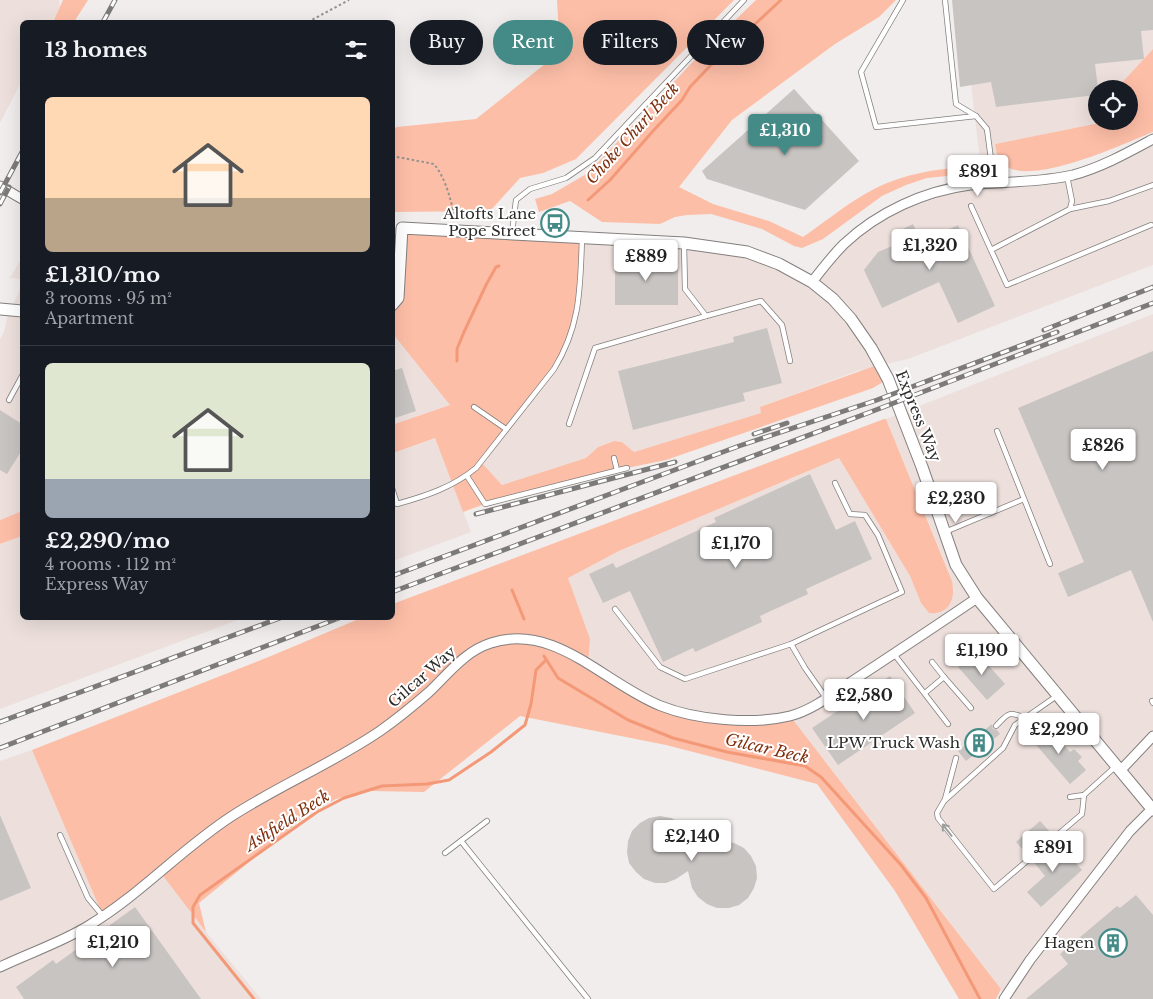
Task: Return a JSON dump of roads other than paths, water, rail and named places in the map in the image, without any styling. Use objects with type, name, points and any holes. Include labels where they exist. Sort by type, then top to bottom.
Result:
[{"type":"street","points":[[812,282],[844,244],[869,225],[896,208],[931,192],[1067,176],[1100,166],[1153,139]]},
{"type":"street","points":[[0,186],[20,198]]},
{"type":"street","name":"Express Way","points":[[397,228],[684,243],[747,252],[779,264],[812,282],[833,299],[851,319],[871,348],[888,379],[956,565],[977,598],[1153,809]]},
{"type":"street","points":[[395,302],[398,298],[397,228]]},
{"type":"street","points":[[0,308],[20,311]]},
{"type":"street","name":"Gilcar Way","points":[[0,967],[67,937],[103,916],[229,818],[280,788],[332,761],[383,729],[428,692],[466,657],[488,644],[517,638],[530,639],[556,646],[614,681],[659,705],[680,712],[724,720],[774,718],[790,716],[803,711],[826,698],[977,598]]},
{"type":"street","points":[[1118,768],[1153,736]]},
{"type":"street","points":[[1004,999],[1030,960],[1130,831],[1153,809]]},
{"type":"lane","points":[[512,234],[516,200],[530,189],[566,178],[595,158],[744,0]]},
{"type":"lane","points":[[903,0],[861,72],[876,127],[976,116]]},
{"type":"lane","points":[[945,0],[956,104],[976,116],[988,129],[994,184]]},
{"type":"lane","points":[[1067,176],[1072,200],[1070,209]]},
{"type":"lane","points":[[991,250],[1070,209],[1109,201],[1153,185]]},
{"type":"lane","points":[[971,206],[1007,285],[1151,225]]},
{"type":"lane","points":[[395,505],[447,487],[467,476],[476,468],[554,369],[563,354],[575,324],[579,303],[582,238]]},
{"type":"lane","points":[[684,243],[685,289],[706,316]]},
{"type":"lane","points":[[569,424],[596,348],[706,316],[761,301],[782,325],[790,361]]},
{"type":"lane","points":[[9,400],[20,380]]},
{"type":"lane","points":[[474,407],[506,429]]},
{"type":"lane","points":[[997,431],[1050,564]]},
{"type":"lane","points":[[614,458],[617,470]]},
{"type":"lane","points":[[467,476],[485,504],[627,468]]},
{"type":"lane","points":[[615,609],[660,668],[685,679],[791,644],[902,592],[878,534],[865,515],[850,514],[835,483]]},
{"type":"lane","points":[[945,532],[1024,500]]},
{"type":"lane","points":[[791,644],[826,698]]},
{"type":"lane","points":[[894,654],[948,724]]},
{"type":"lane","points":[[932,662],[971,708]]},
{"type":"lane","points":[[925,693],[944,677]]},
{"type":"lane","points":[[944,800],[1003,748],[1015,725],[1058,695]]},
{"type":"lane","points":[[996,726],[1009,713],[1026,718]]},
{"type":"lane","points":[[956,758],[944,800],[937,812],[938,818],[994,888],[1082,814],[1084,795]]},
{"type":"lane","points":[[1070,797],[1084,795],[1118,768]]},
{"type":"lane","points":[[446,853],[487,820]]},
{"type":"lane","points":[[60,835],[88,898],[103,916]]},
{"type":"lane","points":[[461,841],[588,999]]},
{"type":"waterway","name":"Choke Churl Beck","points":[[588,200],[610,180],[710,66],[781,0]]},
{"type":"waterway","name":"Choke Churl Beck","points":[[457,361],[457,349],[464,332],[486,285],[496,267],[499,266]]},
{"type":"waterway","name":"Choke Churl Beck","points":[[512,590],[524,619]]},
{"type":"waterway","name":"Gilcar Beck","points":[[544,656],[558,678],[628,720],[673,738],[727,752],[805,766],[821,777],[901,865],[926,898],[980,999]]},
{"type":"waterway","name":"Ashfield Beck","points":[[254,999],[193,923],[193,907],[200,895],[317,812],[344,798],[382,786],[427,784],[449,780],[491,752],[525,725],[531,704],[536,670],[545,661]]},
{"type":"railway","points":[[104,20],[115,0]]},
{"type":"railway","points":[[0,193],[20,156]]},
{"type":"railway","points":[[0,204],[9,187]]},
{"type":"railway","points":[[1044,330],[1153,287]]},
{"type":"railway","points":[[395,591],[881,408],[1153,303]]},
{"type":"railway","points":[[395,575],[739,446],[877,400],[1057,332]]},
{"type":"railway","points":[[754,434],[787,423]]},
{"type":"railway","points":[[476,514],[675,462]]},
{"type":"railway","points":[[0,722],[275,620]]},
{"type":"railway","points":[[0,748],[334,620]]},
{"type":"place","name":"Altofts Lane Pope Street","points":[[555,223]]},
{"type":"place","name":"LPW Truck Wash","points":[[979,743]]},
{"type":"place","name":"Hagen","points":[[1113,943]]}]
